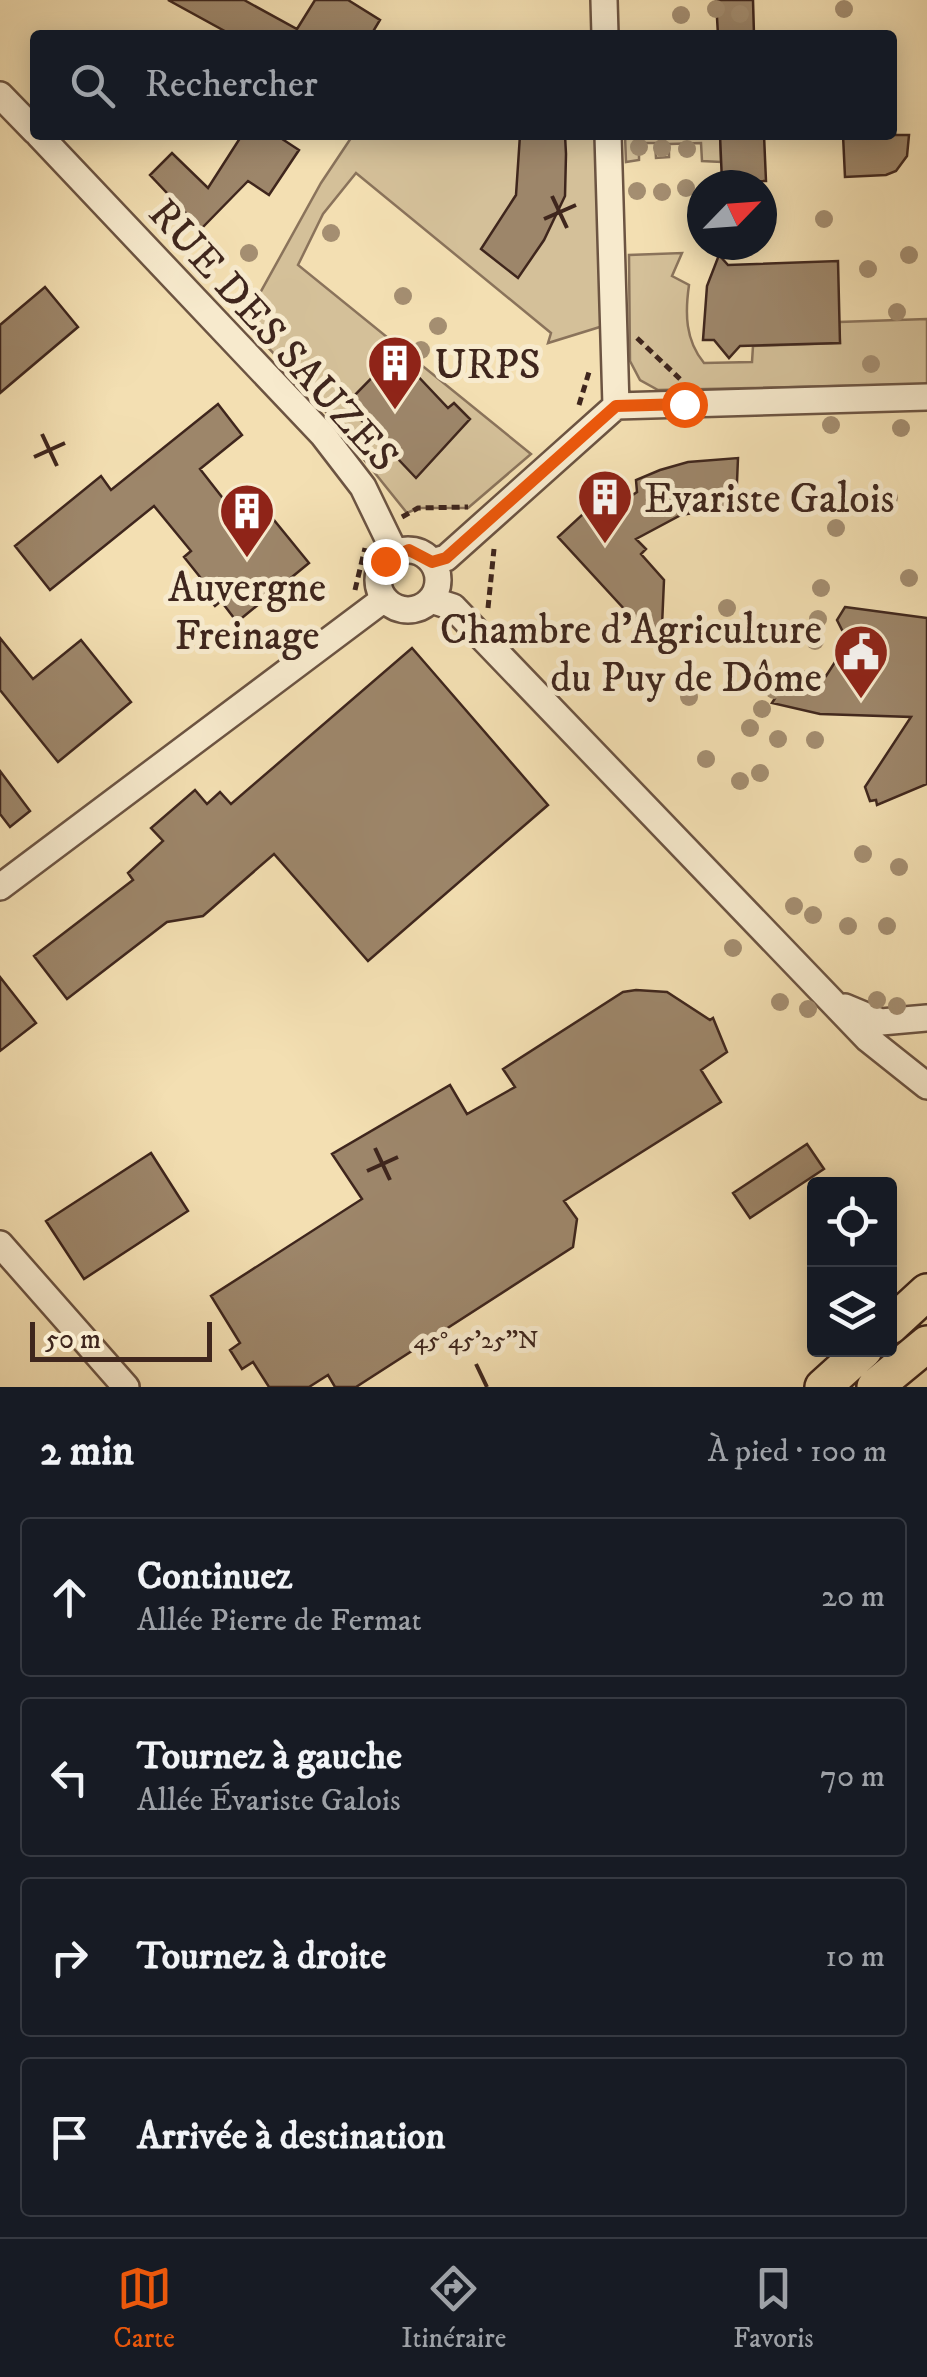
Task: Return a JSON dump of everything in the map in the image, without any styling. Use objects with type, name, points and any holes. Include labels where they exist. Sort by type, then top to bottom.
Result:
[{"type":"highway","points":[[897,1320],[927,1292]]},
{"type":"highway","points":[[875,1387],[927,1344]]},
{"type":"highway","points":[[823,1387],[856,1357]]},
{"type":"street","points":[[604,0],[605,30]]},
{"type":"street","name":"RUE DES SAUZES","points":[[0,95],[30,126]]},
{"type":"street","name":"RUE DES SAUZES","points":[[44,140],[323,435],[364,487],[395,553]]},
{"type":"street","points":[[608,140],[616,406]]},
{"type":"street","points":[[432,562],[446,558],[616,406],[927,397]]},
{"type":"street","points":[[384,599],[379,574],[395,553],[409,550],[432,562],[438,574],[432,600]]},
{"type":"street","points":[[384,599],[408,611],[432,600],[452,607],[868,1039],[927,1086]]},
{"type":"street","points":[[0,887],[384,599]]},
{"type":"street","points":[[838,1004],[881,1022],[927,1018]]},
{"type":"street","points":[[0,1244],[126,1387]]},
{"type":"path","points":[[614,331],[628,330],[684,382],[684,404]]},
{"type":"path","points":[[568,418],[578,407],[592,358]]},
{"type":"path","points":[[347,600],[364,566],[365,543],[418,508],[470,506]]},
{"type":"path","points":[[486,625],[495,535]]},
{"type":"shaded area","points":[[350,140],[597,140],[603,326],[548,343],[551,333],[356,173],[323,214],[298,265],[531,454],[468,508],[418,508],[407,513],[309,391],[244,322],[321,183]]},
{"type":"shaded area","points":[[625,140],[720,140],[721,162],[702,161],[701,143],[669,144],[669,157],[656,158],[655,143],[639,143],[639,160],[626,162]]},
{"type":"shaded area","points":[[682,253],[672,276],[689,285],[688,326],[704,363],[752,362],[753,346],[840,343],[839,322],[927,319],[927,384],[658,390],[640,380],[630,361],[629,255]]},
{"type":"building","points":[[168,0],[244,0],[297,29],[315,0],[348,0],[380,20],[374,30],[223,30]]},
{"type":"building","points":[[716,0],[753,0],[754,30],[718,30]]},
{"type":"building","points":[[897,135],[909,135],[907,156],[896,171],[845,177],[843,140],[897,140]]},
{"type":"building","points":[[239,140],[284,140],[299,150],[269,195],[248,181],[201,229],[150,175],[172,153],[208,188]]},
{"type":"building","points":[[520,140],[565,140],[565,196],[544,240],[518,278],[481,249],[516,195]]},
{"type":"building","points":[[720,140],[764,140],[766,170],[721,170]]},
{"type":"building","points":[[717,260],[728,265],[838,261],[840,343],[740,346],[729,358],[714,340],[703,340],[707,286]]},
{"type":"building","points":[[45,287],[78,327],[0,393],[0,325]]},
{"type":"building","name":"URPS","points":[[396,353],[448,408],[454,403],[470,419],[416,478],[346,404]]},
{"type":"building","points":[[218,404],[242,435],[200,469],[236,515],[256,498],[309,563],[237,622],[221,601],[215,606],[203,591],[208,587],[184,557],[191,551],[154,506],[50,590],[15,546],[101,476],[111,490]]},
{"type":"building","name":"Evariste Galois","points":[[738,458],[736,506],[681,515],[636,539],[646,549],[641,554],[664,580],[661,649],[558,537],[594,504],[604,514],[637,492],[636,480],[688,462]]},
{"type":"building","name":"Chambre d'Agriculture du Puy de Dôme","points":[[845,607],[927,618],[927,784],[877,805],[876,800],[870,801],[865,787],[911,717],[820,714],[772,703],[793,670],[826,676],[848,642],[837,620]]},
{"type":"building","points":[[0,638],[33,679],[81,640],[131,702],[58,762],[0,690]]},
{"type":"building","points":[[412,648],[548,805],[368,961],[274,854],[203,916],[167,922],[67,999],[34,956],[133,880],[128,873],[163,841],[151,828],[195,790],[207,804],[220,792],[231,804]]},
{"type":"building","points":[[0,771],[30,811],[10,827],[0,814]]},
{"type":"building","points":[[0,977],[36,1023],[0,1051]]},
{"type":"building","points":[[623,992],[667,992],[710,1020],[713,1018],[727,1052],[701,1070],[721,1102],[564,1201],[577,1219],[573,1247],[356,1387],[335,1387],[328,1375],[309,1387],[269,1387],[253,1362],[242,1369],[230,1350],[240,1343],[211,1296],[362,1199],[332,1154],[450,1085],[467,1114],[515,1087],[503,1069]]},
{"type":"building","points":[[807,1144],[824,1169],[750,1218],[733,1193]]},
{"type":"building","points":[[151,1153],[188,1211],[84,1279],[46,1221]]},
{"type":"place","name":"URPS","points":[[395,412]]},
{"type":"place","name":"Evariste Galois","points":[[605,546]]},
{"type":"place","name":"Auvergne Freinage","points":[[247,560]]},
{"type":"place","name":"Chambre d'Agriculture du Puy de Dôme","points":[[861,701]]},
{"type":"route","points":[[385,561],[395,553],[409,550],[422,553],[432,562],[446,558],[616,406],[684,404]]}]
